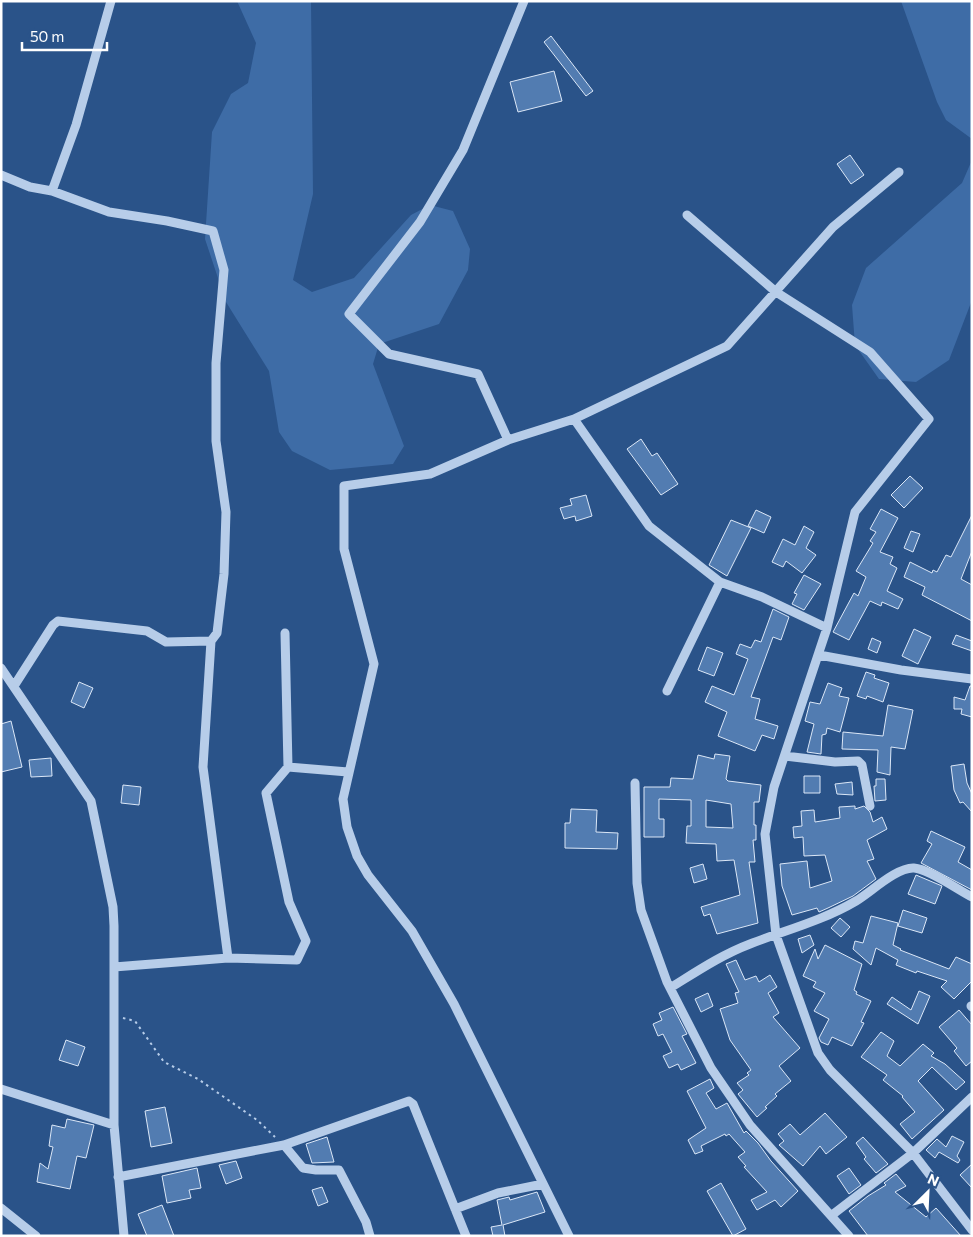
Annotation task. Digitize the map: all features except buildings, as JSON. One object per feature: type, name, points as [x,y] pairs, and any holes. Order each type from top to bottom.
[{"type":"street","points":[[52,191],[76,125],[111,1]]},
{"type":"street","points":[[508,440],[478,374],[389,354],[349,314],[420,222],[463,150],[524,1]]},
{"type":"street","points":[[569,1236],[454,1004],[412,931],[368,875],[357,856],[347,827],[343,800],[348,772],[361,728],[374,664],[344,549],[344,486],[430,474],[508,440],[574,419],[727,346],[834,226],[899,172]]},
{"type":"street","points":[[1,175],[30,187],[52,191],[109,212],[167,221],[213,231],[224,270],[216,363],[216,441],[226,512],[224,574],[217,633],[211,640],[202,767],[228,958]]},
{"type":"street","points":[[686,215],[776,292],[870,352],[929,419],[855,512],[827,628],[774,787],[765,834],[776,934],[818,1054],[830,1070],[913,1153],[972,1230]]},
{"type":"street","points":[[574,419],[649,526],[720,582],[762,597],[827,628]]},
{"type":"street","points":[[667,691],[720,582]]},
{"type":"street","points":[[14,686],[53,625],[58,621],[147,631],[166,642],[211,640]]},
{"type":"street","points":[[114,967],[228,958],[297,960],[306,941],[289,902],[266,793],[288,767],[285,633]]},
{"type":"street","points":[[819,655],[901,670],[972,679]]},
{"type":"street","points":[[1,669],[91,800],[112,907],[116,1017],[114,1125],[124,1236]]},
{"type":"street","points":[[785,756],[835,762],[858,761],[862,765],[870,806]]},
{"type":"street","points":[[288,767],[348,772]]},
{"type":"street","points":[[635,783],[637,882],[641,910],[670,988],[711,1068],[750,1125],[849,1236]]},
{"type":"street","points":[[670,988],[715,960],[776,934],[826,917],[857,901],[904,869],[916,868],[926,872],[972,898]]},
{"type":"street","points":[[1,1089],[114,1125]]},
{"type":"street","points":[[832,1215],[913,1153],[972,1097]]},
{"type":"street","points":[[118,1177],[284,1145],[409,1102],[413,1104],[466,1236]]},
{"type":"street","points":[[284,1145],[303,1168],[339,1170],[366,1222],[370,1236]]},
{"type":"street","points":[[455,1209],[498,1194],[543,1184]]},
{"type":"street","points":[[1,1208],[36,1236]]},
{"type":"path","points":[[116,1017],[130,1018],[135,1021],[164,1062],[198,1079],[257,1120],[284,1145]]},
{"type":"shaded area","points":[[237,1],[311,1],[313,194],[293,280],[312,292],[354,278],[411,215],[430,205],[453,211],[470,249],[468,270],[439,324],[379,344],[373,364],[404,446],[393,464],[330,470],[292,451],[279,432],[269,371],[226,302],[205,239],[212,132],[231,94],[248,83],[256,43]]},
{"type":"shaded area","points":[[901,1],[972,1],[972,139],[946,120],[937,102]]},
{"type":"shaded area","points":[[972,160],[972,300],[949,360],[916,382],[879,379],[855,345],[852,305],[866,268],[962,183]]}]
